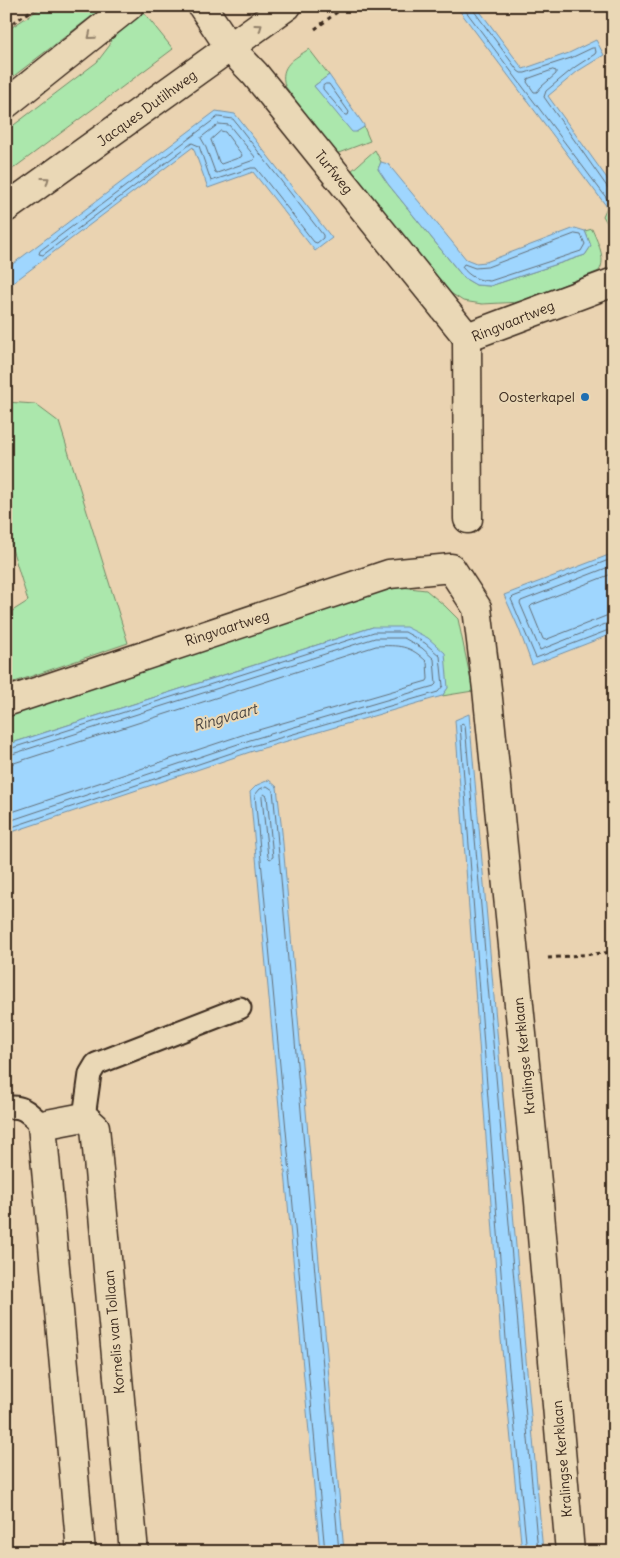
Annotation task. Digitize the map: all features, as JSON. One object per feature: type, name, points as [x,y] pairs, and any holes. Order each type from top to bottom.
[{"type":"street","points":[[6,104],[129,6]]},
{"type":"street","name":"Turfweg","points":[[202,6],[230,48],[255,74],[467,337]]},
{"type":"street","name":"Jacques Dutilhweg","points":[[6,208],[287,6]]},
{"type":"street","name":"Ringvaartweg","points":[[468,519],[467,337],[614,282]]},
{"type":"street","name":"Ringvaartweg","points":[[6,702],[389,574],[450,568]]},
{"type":"street","name":"Kralingse Kerklaan","points":[[450,568],[477,608],[488,689],[538,1193],[570,1552]]},
{"type":"street","points":[[81,1552],[42,1125],[84,1117]]},
{"type":"street","name":"Kornelis van Tollaan","points":[[84,1117],[95,1127],[134,1552]]},
{"type":"lane","points":[[84,1117],[90,1074],[96,1064],[240,1008]]},
{"type":"lane","points":[[6,1108],[15,1106],[25,1110],[42,1125]]},
{"type":"path","points":[[6,28],[38,6]]},
{"type":"path","points":[[515,960],[614,952]]},
{"type":"green space","points":[[44,6],[105,6],[6,82],[6,31]]},
{"type":"green space","points":[[140,8],[173,49],[6,174],[6,131],[97,62],[110,45],[112,34]]},
{"type":"green space","points":[[309,49],[329,75],[314,86],[356,132],[364,127],[370,141],[336,154],[285,86],[284,73],[289,63]]},
{"type":"green space","points":[[375,150],[381,162],[378,169],[388,184],[464,278],[476,285],[490,286],[585,255],[591,246],[585,231],[592,229],[602,256],[599,271],[521,302],[482,304],[463,301],[446,290],[350,172]]},
{"type":"green space","points":[[607,207],[614,225],[614,235],[603,216]]},
{"type":"green space","points":[[6,402],[35,404],[59,422],[128,643],[6,685],[6,615],[28,601],[6,529]]},
{"type":"green space","points":[[401,587],[426,590],[458,619],[473,691],[442,696],[448,687],[373,627],[6,745],[6,714],[350,598]]},
{"type":"water","points":[[456,6],[476,6],[523,69],[569,53],[596,40],[604,55],[578,71],[548,96],[614,188],[614,225],[607,207]]},
{"type":"water","points":[[329,75],[364,125],[364,127],[356,132],[352,132],[314,86]]},
{"type":"water","points":[[216,111],[235,114],[332,238],[315,251],[253,172],[208,188],[193,147],[6,288],[6,269]]},
{"type":"water","points":[[381,162],[388,164],[466,259],[476,263],[486,262],[575,228],[585,231],[591,246],[585,255],[490,286],[476,285],[464,278],[388,184],[378,169]]},
{"type":"water","points":[[614,553],[614,633],[532,665],[504,595]]},
{"type":"water","name":"Ringvaart","points":[[373,627],[406,627],[428,638],[445,653],[448,688],[442,696],[253,751],[6,834],[6,745]]},
{"type":"water","points":[[469,714],[543,1552],[522,1552],[501,1339],[455,720]]},
{"type":"water","points":[[269,780],[277,787],[282,832],[344,1552],[320,1552],[250,792],[257,785]]},
{"type":"place","name":"Oosterkapel","points":[[585,397]]}]
